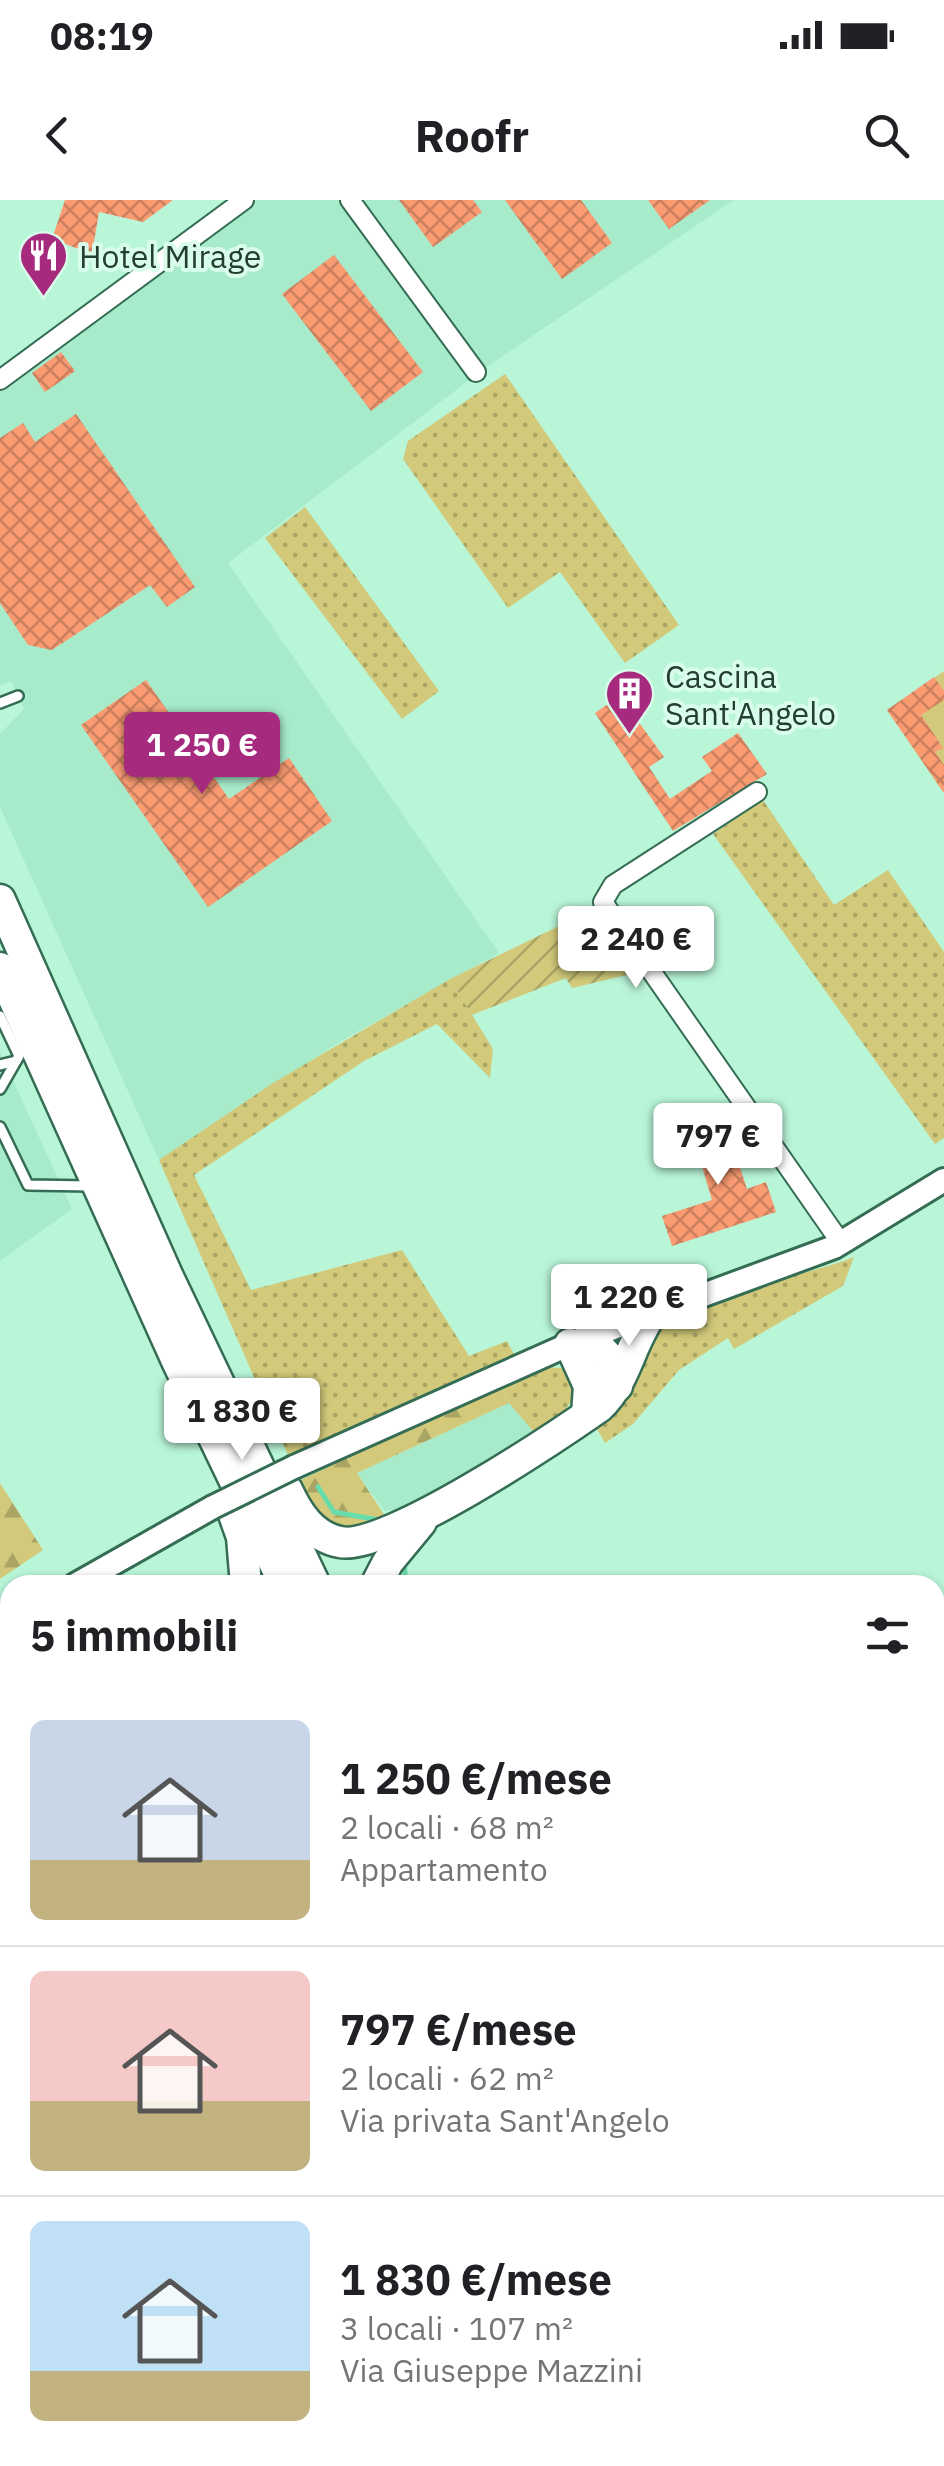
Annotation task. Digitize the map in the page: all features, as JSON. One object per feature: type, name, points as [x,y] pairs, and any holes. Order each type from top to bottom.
[{"type":"highway","points":[[0,900],[234,1417],[310,1575]]},
{"type":"highway","points":[[0,968],[178,1363],[280,1575]]},
{"type":"highway","points":[[234,1417],[252,1422],[296,1508],[330,1539],[366,1541],[434,1509],[586,1415],[617,1386],[636,1336],[652,1314]]},
{"type":"highway","points":[[580,1340],[610,1358],[617,1386]]},
{"type":"highway","points":[[580,1340],[589,1386],[586,1415]]},
{"type":"highway","points":[[178,1363],[202,1442],[236,1517],[245,1575]]},
{"type":"highway","points":[[382,1575],[404,1540],[434,1509]]},
{"type":"street","points":[[0,380],[244,200]]},
{"type":"street","points":[[350,200],[476,372]]},
{"type":"street","points":[[756,792],[613,885],[603,902],[841,1243]]},
{"type":"street","points":[[93,1575],[213,1507],[294,1467],[580,1340],[841,1243],[944,1180]]},
{"type":"lane","points":[[0,703],[18,696]]},
{"type":"lane","points":[[0,1016],[19,1056],[0,1089]]},
{"type":"lane","points":[[0,1065],[16,1061]]},
{"type":"lane","points":[[0,1127],[28,1185],[98,1186]]},
{"type":"shaded area","points":[[249,200],[734,200],[485,368],[228,563],[499,953],[341,1041],[159,1160],[0,807],[0,734],[24,709],[11,681],[0,686],[0,384]]},
{"type":"shaded area","points":[[0,1052],[72,1209],[0,1261]]},
{"type":"shaded area","points":[[509,1403],[533,1431],[405,1509],[385,1511],[357,1473]]},
{"type":"green space","points":[[505,374],[679,625],[625,663],[560,572],[508,608],[403,459],[408,441]]},
{"type":"green space","points":[[305,507],[439,691],[402,719],[265,538]]},
{"type":"green space","points":[[944,671],[944,793],[887,710]]},
{"type":"green space","points":[[763,800],[834,905],[888,870],[944,952],[944,1138],[935,1144],[713,834]]},
{"type":"green space","points":[[594,909],[639,972],[572,988],[566,978],[472,1015],[450,979]]},
{"type":"green space","points":[[450,979],[493,1049],[490,1078],[437,1024],[364,1061],[194,1175],[251,1290],[402,1250],[469,1356],[507,1341],[514,1354],[288,1455],[159,1160],[273,1083]]},
{"type":"green space","points":[[854,1257],[843,1286],[734,1349],[728,1338],[679,1370],[633,1424],[605,1443],[593,1422],[631,1359],[658,1326],[696,1305]]},
{"type":"green space","points":[[549,1367],[561,1368],[576,1381],[572,1400],[563,1412],[533,1431],[509,1403],[501,1386]]},
{"type":"green space","points":[[501,1386],[509,1403],[357,1473],[389,1522],[331,1531],[290,1485]]},
{"type":"green space","points":[[0,1483],[43,1550],[0,1575]]},
{"type":"building","points":[[65,200],[173,200],[143,222],[99,212],[92,254],[52,239]]},
{"type":"building","points":[[399,200],[473,200],[482,212],[433,247]]},
{"type":"building","points":[[505,200],[581,200],[612,243],[562,279]]},
{"type":"building","points":[[648,200],[710,200],[669,229]]},
{"type":"building","points":[[334,255],[423,372],[371,411],[282,294]]},
{"type":"building","points":[[61,352],[75,371],[45,392],[32,373]]},
{"type":"building","points":[[76,414],[195,587],[167,607],[150,585],[52,650],[28,645],[0,603],[0,438],[23,423],[35,442]]},
{"type":"building","points":[[934,677],[944,691],[944,700],[921,715],[943,748],[935,752],[944,765],[944,793],[887,710]]},
{"type":"building","points":[[146,680],[229,799],[289,758],[332,821],[208,907],[81,725]]},
{"type":"building","points":[[627,691],[641,713],[635,717],[664,757],[649,767],[670,799],[712,771],[702,757],[738,733],[767,774],[673,831],[595,713]]},
{"type":"building","points":[[722,1112],[747,1189],[766,1182],[776,1212],[672,1246],[662,1216],[712,1200],[689,1122]]},
{"type":"waterway","points":[[318,1487],[334,1512],[379,1520]]},
{"type":"waterway","points":[[404,1561],[405,1575]]},
{"type":"place","name":"Hotel Mirage","points":[[44,298]]},
{"type":"place","name":"Cascina Sant'Angelo","points":[[630,736]]}]
